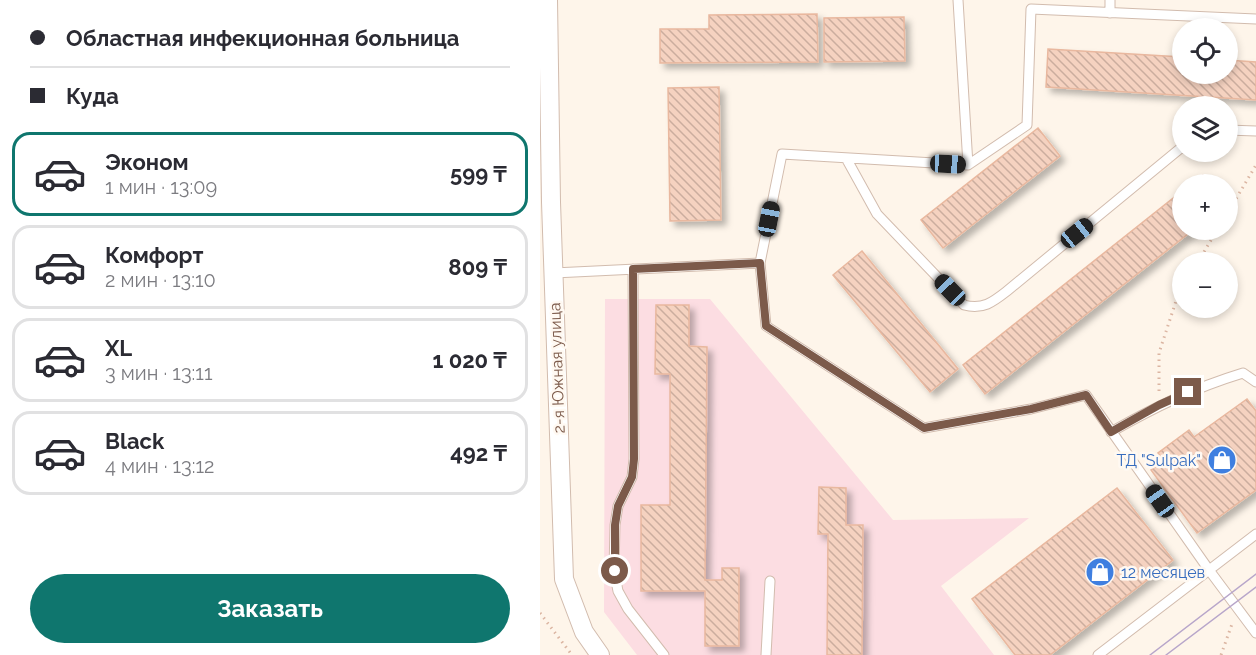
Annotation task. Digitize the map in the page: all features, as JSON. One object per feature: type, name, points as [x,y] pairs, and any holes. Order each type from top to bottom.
[{"type":"street","name":"2-я Южная улица","points":[[548,0],[546,202],[554,273],[564,579],[584,632],[600,655]]},
{"type":"lane","points":[[958,0],[968,165]]},
{"type":"lane","points":[[1110,0],[1110,13]]},
{"type":"lane","points":[[1256,19],[1032,9],[1028,125],[968,165],[782,154],[760,263],[766,326],[924,428],[1031,409],[1086,395],[1256,633]]},
{"type":"lane","points":[[1238,130],[1256,130]]},
{"type":"lane","points":[[846,158],[877,214],[964,305],[980,307],[987,305],[1007,291],[1172,155]]},
{"type":"lane","points":[[554,273],[760,263]]},
{"type":"lane","points":[[633,269],[634,459],[632,477],[618,506],[615,571],[618,591],[628,609],[664,655]]},
{"type":"lane","points":[[1111,432],[1159,405],[1203,385],[1243,373],[1256,382]]},
{"type":"lane","points":[[1098,655],[1256,534]]},
{"type":"lane","points":[[766,655],[770,581]]},
{"type":"path","points":[[1238,195],[1256,165]]},
{"type":"path","points":[[1159,405],[1159,353],[1172,313]]},
{"type":"path","points":[[1221,655],[1238,608]]},
{"type":"path","points":[[540,613],[572,655]]},
{"type":"shaded area","points":[[605,299],[710,299],[893,520],[1029,518],[941,586],[994,655],[637,655],[604,612]]},
{"type":"building","points":[[817,14],[818,62],[660,63],[660,29],[709,29],[709,15]]},
{"type":"building","points":[[904,17],[905,61],[824,62],[824,18]]},
{"type":"building","points":[[1048,49],[1172,56],[1172,84],[1238,84],[1238,61],[1256,62],[1256,100],[1238,99],[1238,96],[1191,96],[1046,87]]},
{"type":"building","points":[[719,87],[721,220],[670,221],[668,88]]},
{"type":"building","points":[[1038,128],[1060,156],[943,248],[921,220]]},
{"type":"building","points":[[1172,199],[1172,240],[1180,240],[985,394],[963,365]]},
{"type":"building","points":[[862,251],[958,369],[930,392],[833,275]]},
{"type":"building","points":[[656,305],[689,305],[689,346],[707,347],[705,580],[722,580],[722,568],[739,568],[739,646],[705,646],[705,591],[641,591],[641,505],[670,505],[670,374],[655,374]]},
{"type":"building","points":[[1247,399],[1256,411],[1256,490],[1197,533],[1151,470],[1164,461],[1158,453],[1189,430],[1194,437]]},
{"type":"building","points":[[819,487],[846,488],[846,525],[863,525],[862,655],[827,655],[828,534],[818,534]]},
{"type":"building","points":[[1117,488],[1173,560],[1050,655],[1015,655],[972,599]]},
{"type":"tram line","points":[[1150,655],[1256,574]]},
{"type":"tram line","points":[[1166,655],[1256,587]]},
{"type":"place","name":"ТД \"Sulpak\"","points":[[1222,460]]},
{"type":"place","name":"12 месяцев","points":[[1100,572]]},
{"type":"route","points":[[615,571],[615,525],[618,506],[632,477],[634,459],[633,269],[760,263],[766,326],[924,428],[1031,409],[1086,395],[1111,432],[1159,405],[1188,392]]}]
